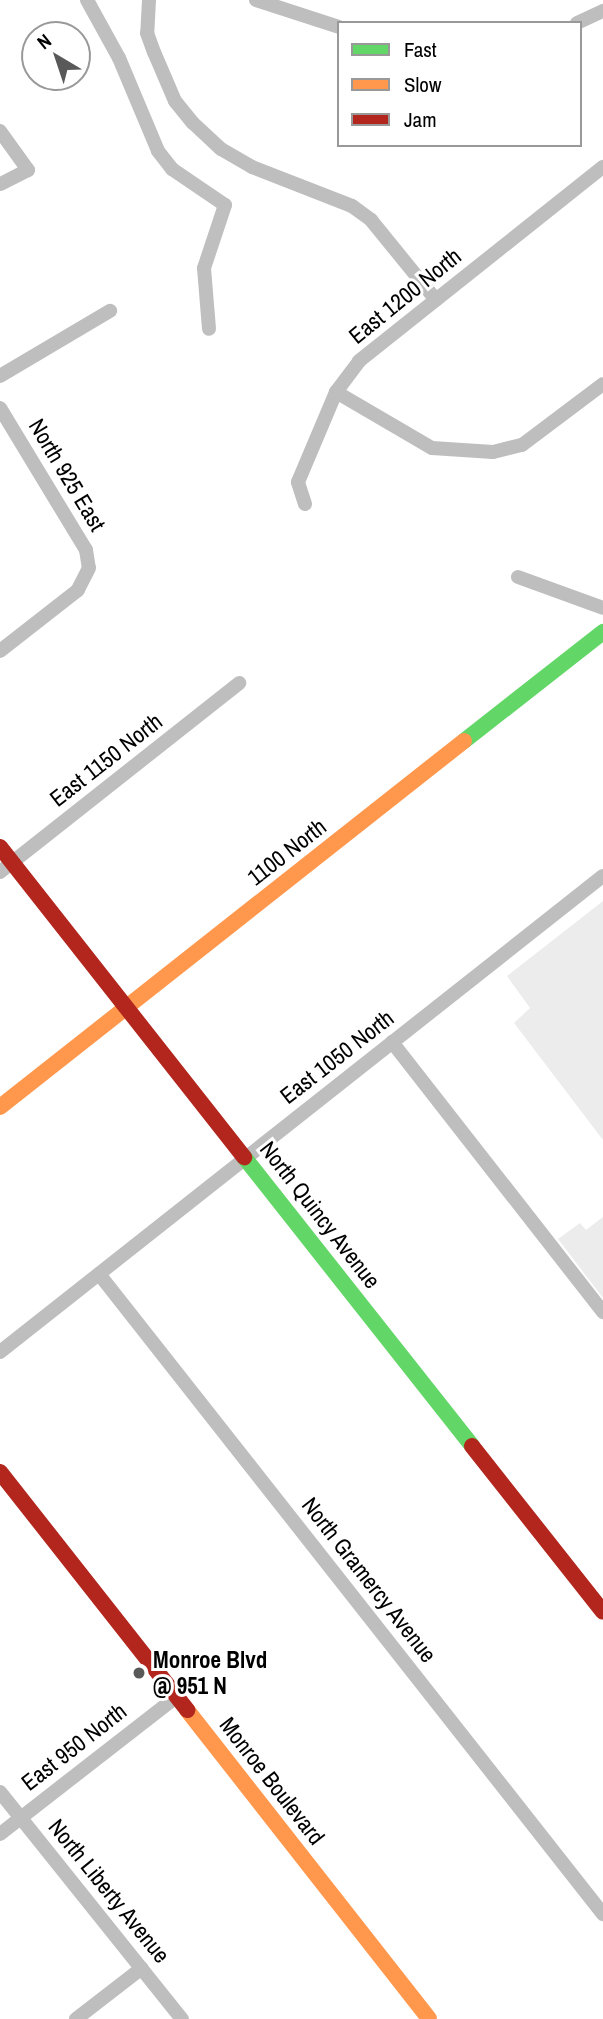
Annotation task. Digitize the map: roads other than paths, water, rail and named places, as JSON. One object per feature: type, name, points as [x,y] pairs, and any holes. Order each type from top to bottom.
[{"type":"street","points":[[149,0],[147,33],[175,101],[193,123],[221,149],[252,167],[352,206],[371,220],[436,300]]},
{"type":"street","points":[[256,0],[337,26]]},
{"type":"street","points":[[581,21],[603,11]]},
{"type":"street","points":[[0,131],[28,170],[0,184]]},
{"type":"street","name":"East 1200 North","points":[[305,504],[298,482],[336,392],[359,361],[603,167]]},
{"type":"street","points":[[0,376],[110,312]]},
{"type":"street","points":[[336,392],[432,448],[493,452],[522,444],[603,384]]},
{"type":"street","name":"North 925 East","points":[[0,408],[86,550],[89,568],[78,590],[0,651]]},
{"type":"street","points":[[518,577],[603,608]]},
{"type":"street","name":"1100 North","points":[[0,1107],[603,632]]},
{"type":"street","name":"East 1150 North","points":[[6,867],[239,683]]},
{"type":"street","name":"North Quincy Avenue","points":[[0,848],[6,867],[127,1006],[603,1612]]},
{"type":"street","name":"East 1050 North","points":[[0,1352],[603,876]]},
{"type":"street","points":[[392,1042],[603,1312]]},
{"type":"street","name":"North Gramercy Avenue","points":[[99,1274],[603,1914]]},
{"type":"street","name":"Monroe Boulevard","points":[[0,1472],[429,2019]]},
{"type":"street","name":"East 950 North","points":[[0,1834],[177,1696]]},
{"type":"street","name":"North Liberty Avenue","points":[[0,1792],[182,2019]]},
{"type":"street","points":[[76,2019],[142,1968]]},
{"type":"waterway","points":[[87,0],[119,58],[158,151],[172,169],[225,205],[204,268],[209,329]]},
{"type":"place","name":"Monroe Blvd @ 951 N","points":[[139,1673]]}]
